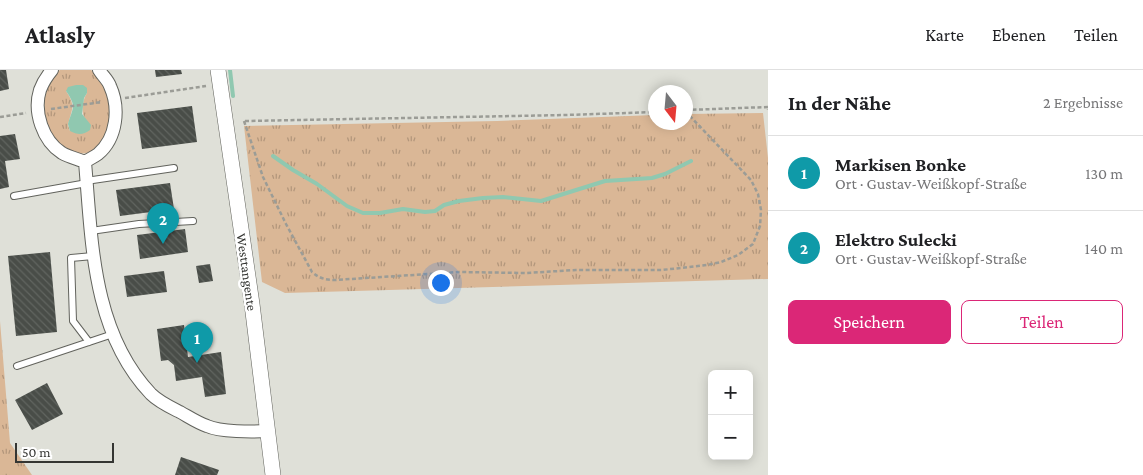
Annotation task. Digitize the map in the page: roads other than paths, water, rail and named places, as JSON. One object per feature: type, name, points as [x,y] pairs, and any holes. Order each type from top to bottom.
[{"type":"street","points":[[52,70],[40,91],[38,105],[44,130],[50,142],[63,154],[85,162]]},
{"type":"street","points":[[85,162],[98,154],[108,141],[115,124],[114,100],[110,85],[99,70]]},
{"type":"street","name":"Westtangente","points":[[220,77],[252,304],[273,475]]},
{"type":"street","points":[[85,162],[94,266],[107,318],[124,360],[152,394],[163,403],[208,427],[253,432],[267,430]]},
{"type":"lane","points":[[14,196],[174,168]]},
{"type":"lane","points":[[91,231],[139,224],[193,221]]},
{"type":"lane","points":[[89,342],[73,321],[71,258],[93,256]]},
{"type":"lane","points":[[17,366],[113,334]]},
{"type":"waterway","points":[[230,70],[233,96]]},
{"type":"waterway","points":[[273,156],[347,206],[363,213],[380,213],[403,209],[425,212],[435,211],[444,205],[483,198],[503,197],[541,201],[605,181],[652,178],[665,174],[691,161]]},
{"type":"place","name":"Elektro Sulecki","points":[[163,244]]},
{"type":"place","name":"Markisen Bonke","points":[[197,363]]}]
